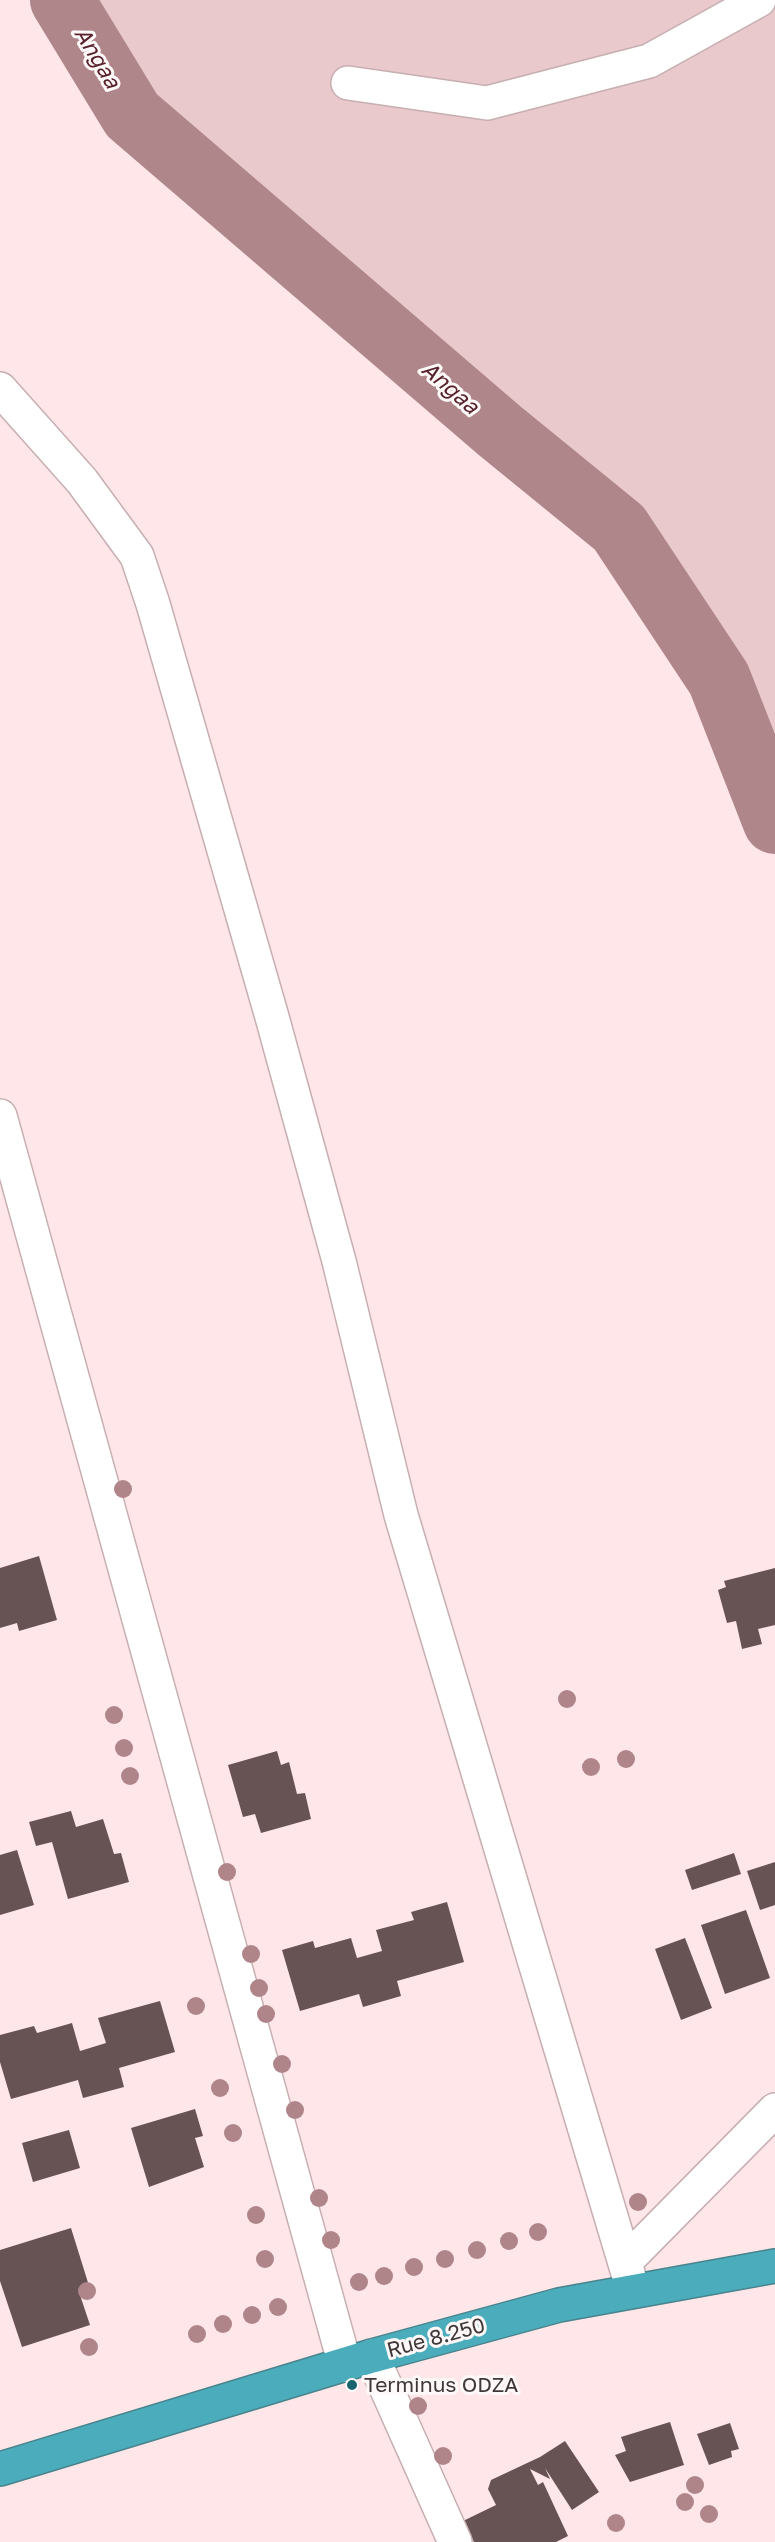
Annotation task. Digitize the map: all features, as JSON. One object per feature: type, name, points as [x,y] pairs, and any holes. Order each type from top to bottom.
[{"type":"highway","name":"Rue 8.250","points":[[0,2469],[358,2360],[559,2305],[629,2276],[775,2266]]},
{"type":"street","points":[[348,83],[487,103],[649,61],[759,0]]},
{"type":"street","points":[[0,389],[82,482],[137,556],[272,1017],[333,1239],[401,1515],[629,2276]]},
{"type":"street","points":[[0,1116],[358,2360],[455,2542]]},
{"type":"street","points":[[629,2276],[775,2110]]},
{"type":"shaded area","points":[[62,0],[775,0],[775,822],[719,679],[619,528],[500,431],[132,115]]},
{"type":"building","points":[[39,1556],[57,1620],[19,1631],[17,1623],[0,1628],[0,1568]]},
{"type":"building","points":[[775,1568],[775,1625],[758,1629],[762,1644],[742,1649],[736,1621],[727,1623],[718,1590],[726,1587],[724,1581]]},
{"type":"building","points":[[277,1751],[281,1765],[289,1762],[297,1794],[305,1793],[311,1819],[261,1833],[255,1814],[243,1817],[228,1765]]},
{"type":"building","points":[[71,1811],[76,1827],[103,1819],[114,1854],[121,1853],[129,1882],[68,1899],[52,1842],[36,1846],[29,1822]]},
{"type":"building","points":[[17,1850],[34,1905],[0,1915],[0,1855]]},
{"type":"building","points":[[734,1853],[741,1874],[692,1890],[685,1870]]},
{"type":"building","points":[[775,1862],[775,1905],[760,1910],[747,1871]]},
{"type":"building","points":[[447,1902],[464,1962],[397,1981],[401,1996],[363,2007],[359,1994],[300,2011],[282,1950],[313,1941],[315,1948],[351,1938],[357,1958],[382,1951],[376,1930],[414,1920],[411,1912]]},
{"type":"building","points":[[746,1910],[770,1978],[725,1994],[701,1925]]},
{"type":"building","points":[[685,1938],[712,2008],[681,2020],[655,1949]]},
{"type":"building","points":[[160,2001],[175,2052],[119,2068],[124,2087],[83,2098],[78,2080],[11,2099],[0,2062],[0,2035],[34,2026],[37,2033],[72,2023],[80,2051],[106,2043],[98,2018]]},
{"type":"building","points":[[195,2109],[203,2136],[195,2138],[204,2167],[149,2187],[131,2128]]},
{"type":"building","points":[[69,2130],[80,2168],[33,2182],[22,2143]]},
{"type":"building","points":[[71,2228],[90,2289],[79,2292],[90,2325],[22,2347],[0,2281],[0,2250]]},
{"type":"building","points":[[670,2422],[684,2465],[630,2482],[615,2455],[626,2451],[621,2437]]},
{"type":"building","points":[[730,2423],[739,2449],[731,2451],[732,2457],[709,2465],[697,2434]]},
{"type":"building","points":[[565,2441],[599,2492],[572,2510],[545,2468],[550,2479],[530,2469],[538,2485],[543,2482],[568,2536],[556,2542],[474,2542],[463,2521],[496,2505],[488,2489],[491,2480],[540,2457]]},
{"type":"waterway","name":"Angaa","points":[[62,0],[132,115],[500,431],[619,528],[719,679],[775,822]]},
{"type":"place","name":"Terminus ODZA","points":[[352,2385]]}]
